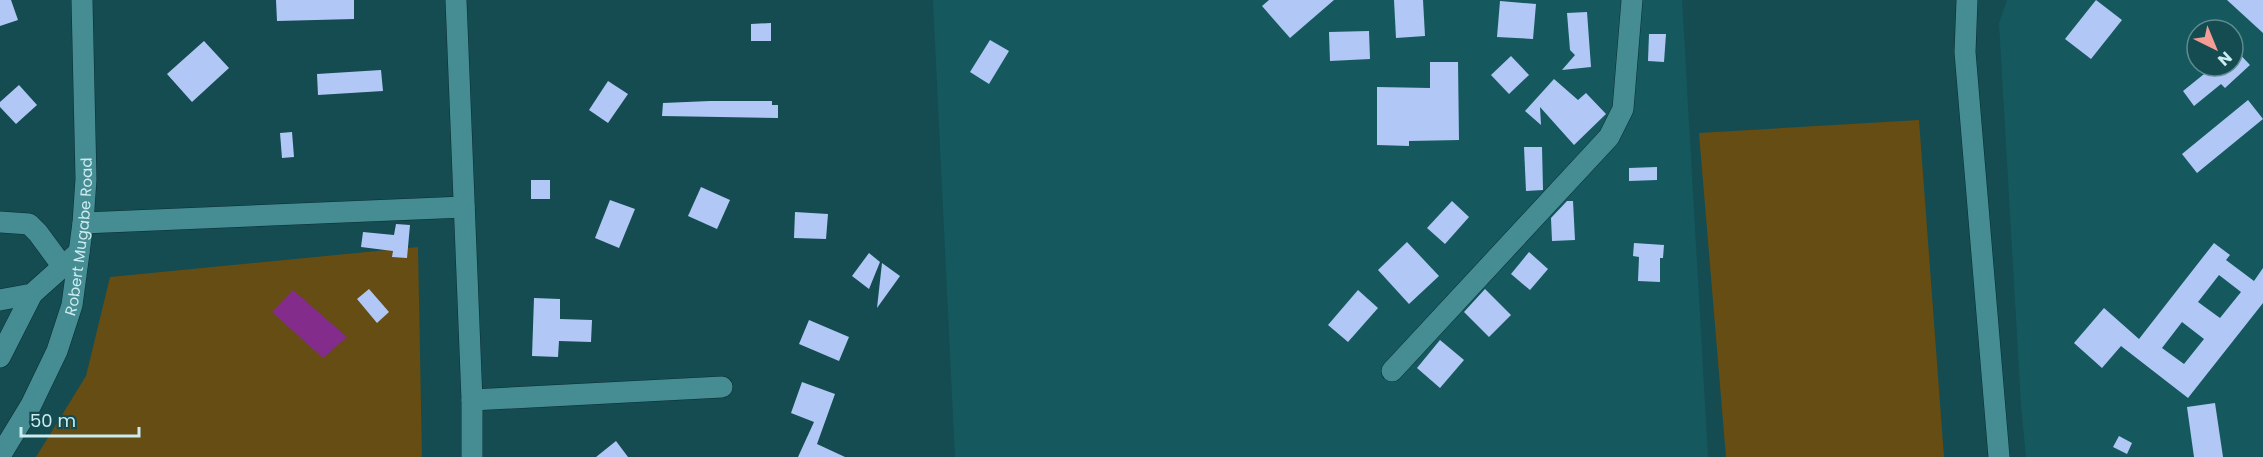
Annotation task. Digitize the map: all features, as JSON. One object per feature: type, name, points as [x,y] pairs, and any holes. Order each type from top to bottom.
[{"type":"street","name":"Robert Mugabe Road","points":[[0,456],[31,405],[57,351],[72,305],[83,223],[86,179],[82,0]]},
{"type":"street","points":[[456,0],[472,400],[472,457]]},
{"type":"street","points":[[1392,371],[1609,137],[1623,109],[1632,0]]},
{"type":"street","points":[[1967,0],[1965,52],[1999,457]]},
{"type":"street","points":[[83,223],[464,207]]},
{"type":"street","points":[[0,222],[12,221],[29,224],[63,267]]},
{"type":"street","points":[[0,357],[32,294],[79,252]]},
{"type":"street","points":[[0,300],[32,294]]},
{"type":"street","points":[[472,400],[722,387]]},
{"type":"shaded area","points":[[933,0],[1682,0],[1708,457],[955,457]]},
{"type":"shaded area","points":[[2007,0],[2263,0],[2263,457],[2026,457],[1999,23]]},
{"type":"shaded area","points":[[1919,120],[1944,457],[1726,457],[1699,133]]},
{"type":"shaded area","points":[[418,247],[422,457],[36,457],[86,376],[110,277]]},
{"type":"shaded area","points":[[293,290],[347,337],[323,358],[272,312]]},
{"type":"building","points":[[0,0],[11,0],[18,20],[0,26]]},
{"type":"building","points":[[276,0],[354,0],[354,19],[277,21]]},
{"type":"building","points":[[1269,0],[1334,0],[1290,38],[1262,6]]},
{"type":"building","points":[[1394,0],[1423,0],[1425,36],[1396,38]]},
{"type":"building","points":[[2096,0],[2122,20],[2091,59],[2065,39]]},
{"type":"building","points":[[2227,0],[2263,0],[2263,33]]},
{"type":"building","points":[[1500,1],[1536,4],[1533,39],[1497,37]]},
{"type":"building","points":[[1587,12],[1591,67],[1562,70],[1575,55],[1570,50],[1567,13]]},
{"type":"building","points":[[771,23],[771,41],[751,41],[751,24]]},
{"type":"building","points":[[1369,31],[1370,59],[1330,61],[1329,32]]},
{"type":"building","points":[[1649,34],[1666,34],[1664,62],[1648,61]]},
{"type":"building","points":[[990,40],[1009,51],[989,84],[970,72]]},
{"type":"building","points":[[204,41],[229,68],[192,102],[167,74]]},
{"type":"building","points":[[1511,56],[1529,75],[1509,94],[1491,75]]},
{"type":"building","points":[[2245,60],[2250,65],[2245,70]]},
{"type":"building","points":[[1430,62],[1458,62],[1459,140],[1409,141],[1409,146],[1377,145],[1377,87],[1430,88]]},
{"type":"building","points":[[381,70],[383,91],[318,95],[317,74]]},
{"type":"building","points":[[2199,78],[2236,78],[2225,88],[2221,84],[2194,106],[2183,91]]},
{"type":"building","points":[[1554,79],[1578,100],[1586,93],[1606,114],[1574,145],[1540,107],[1541,125],[1525,111]]},
{"type":"building","points":[[608,81],[628,94],[608,123],[589,110]]},
{"type":"building","points":[[19,85],[37,105],[16,124],[0,107],[0,102]]},
{"type":"building","points":[[2248,100],[2263,119],[2197,173],[2182,154]]},
{"type":"building","points":[[772,101],[772,105],[778,105],[778,118],[662,116],[663,103]]},
{"type":"building","points":[[292,132],[294,157],[282,158],[280,133]]},
{"type":"building","points":[[1524,147],[1542,147],[1543,190],[1526,191]]},
{"type":"building","points":[[1657,167],[1657,180],[1629,181],[1629,168]]},
{"type":"building","points":[[531,180],[550,180],[550,199],[531,199]]},
{"type":"building","points":[[701,187],[730,200],[717,229],[688,216]]},
{"type":"building","points":[[610,200],[635,209],[619,248],[595,238]]},
{"type":"building","points":[[1452,201],[1469,217],[1445,244],[1427,228]]},
{"type":"building","points":[[1567,201],[1573,201],[1575,240],[1552,241],[1551,218]]},
{"type":"building","points":[[795,212],[828,214],[826,239],[794,238]]},
{"type":"building","points":[[396,224],[410,225],[407,258],[392,257],[393,251],[361,247],[363,232],[394,235]]},
{"type":"building","points":[[1407,242],[1439,276],[1409,304],[1378,270]]},
{"type":"building","points":[[1634,243],[1664,245],[1663,258],[1660,258],[1660,282],[1638,281],[1639,257],[1633,256]]},
{"type":"building","points":[[2214,243],[2230,255],[2226,260],[2254,281],[2263,268],[2263,303],[2188,398],[2121,346],[2102,368],[2074,343],[2104,308],[2139,339]],"holes":[[[2219,275],[2241,292],[2220,318],[2198,302]],[[2182,322],[2204,339],[2184,364],[2162,348]]]},
{"type":"building","points":[[1529,252],[1548,269],[1530,290],[1511,274]]},
{"type":"building","points":[[869,253],[880,262],[869,289],[852,276]]},
{"type":"building","points":[[882,263],[900,276],[877,308]]},
{"type":"building","points":[[369,289],[389,312],[377,323],[357,299]]},
{"type":"building","points":[[1485,289],[1511,315],[1489,337],[1464,312]]},
{"type":"building","points":[[1358,290],[1378,308],[1348,342],[1328,325]]},
{"type":"building","points":[[534,298],[560,299],[560,319],[592,320],[591,342],[559,341],[558,357],[532,356]]},
{"type":"building","points":[[809,320],[849,337],[839,361],[799,344]]},
{"type":"building","points":[[1440,340],[1464,360],[1440,388],[1417,368]]},
{"type":"building","points":[[802,382],[835,394],[817,444],[845,457],[798,457],[814,422],[791,413]]},
{"type":"building","points":[[2215,403],[2223,457],[2194,457],[2187,407]]},
{"type":"building","points":[[2119,436],[2132,443],[2127,454],[2113,447]]},
{"type":"building","points":[[616,441],[628,457],[596,457]]}]
